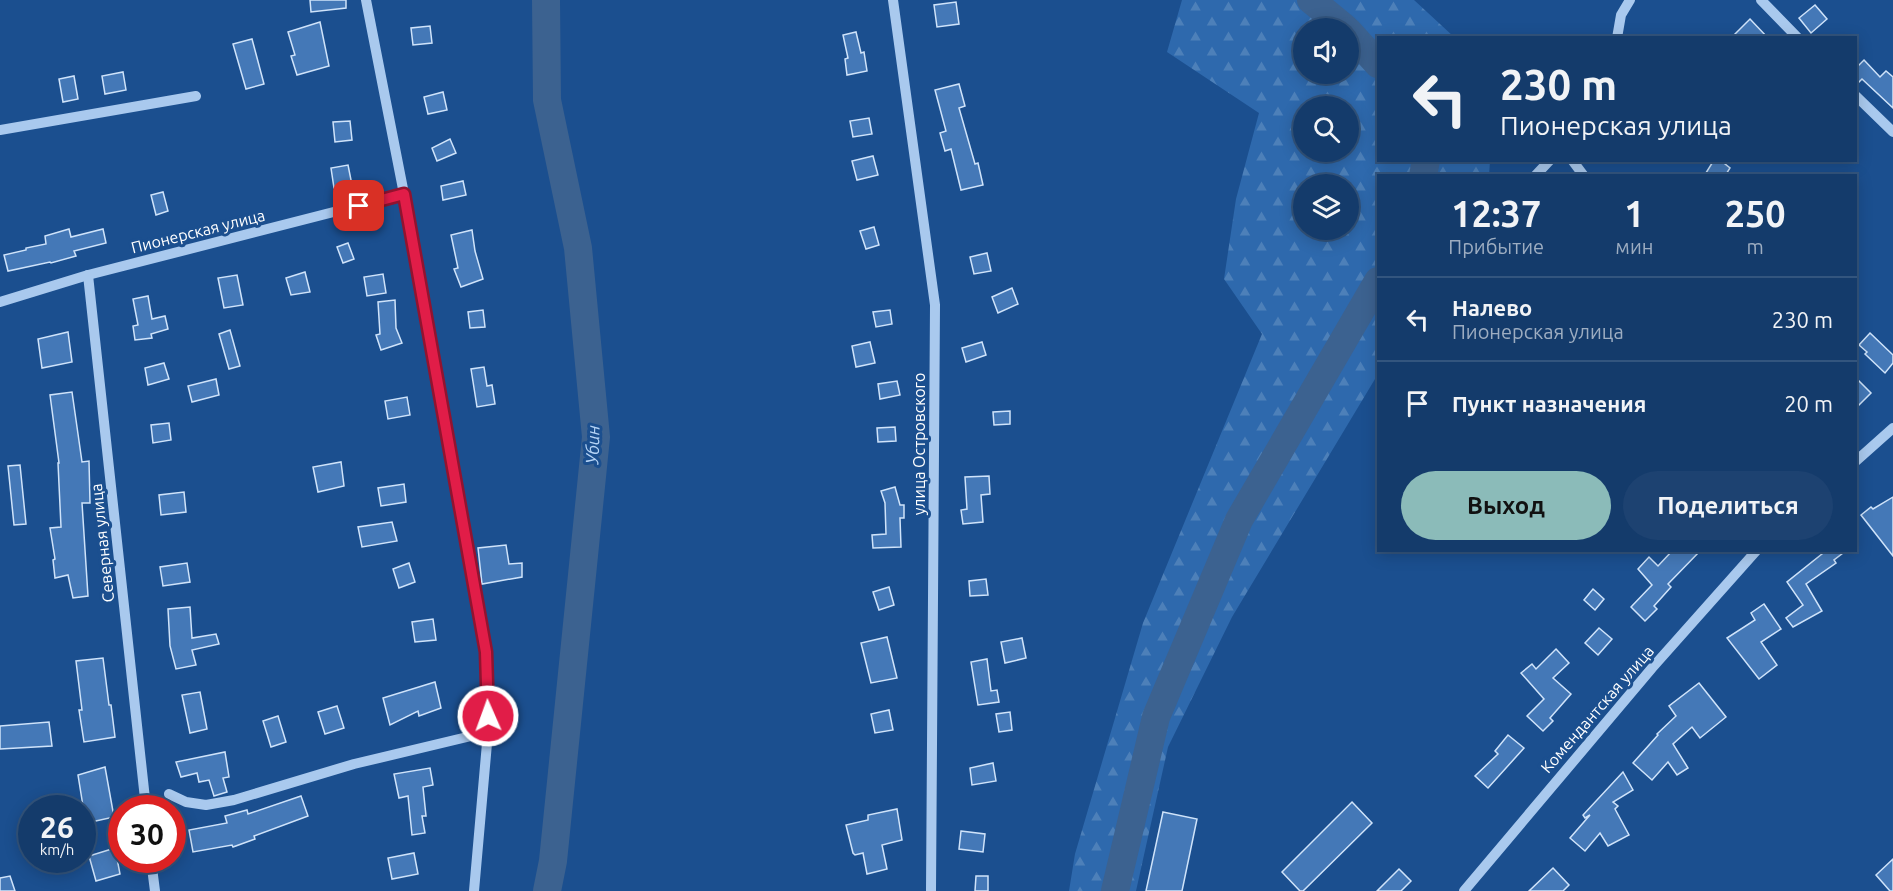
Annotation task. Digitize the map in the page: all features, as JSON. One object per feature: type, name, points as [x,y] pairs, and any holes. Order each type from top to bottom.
[{"type":"street","points":[[366,0],[404,194],[486,652],[488,732],[474,891]]},
{"type":"street","name":"улица Островского","points":[[893,0],[935,305],[930,891]]},
{"type":"street","points":[[1617,36],[1621,15],[1630,0]]},
{"type":"street","points":[[1761,0],[1796,36]]},
{"type":"street","points":[[0,130],[196,96]]},
{"type":"street","points":[[1857,97],[1893,132]]},
{"type":"street","points":[[1537,174],[1548,162]]},
{"type":"street","name":"Пионерская улица","points":[[0,302],[88,275],[404,194]]},
{"type":"street","name":"Северная улица","points":[[88,275],[145,795]]},
{"type":"street","points":[[1857,461],[1893,428]]},
{"type":"street","name":"Комендантская улица","points":[[1464,891],[1652,668],[1755,552]]},
{"type":"street","points":[[170,794],[186,801],[206,805],[234,800],[354,764],[488,732]]},
{"type":"street","points":[[153,873],[155,891]]},
{"type":"green space","points":[[1182,0],[1414,0],[1453,36],[1377,36],[1377,162],[1490,162],[1489,174],[1377,174],[1377,376],[1232,617],[1168,747],[1136,891],[1069,891],[1075,854],[1143,623],[1262,334],[1224,279],[1236,199],[1259,113],[1167,52]]},
{"type":"building","points":[[310,0],[346,0],[346,8],[311,12]]},
{"type":"building","points":[[956,2],[959,24],[937,27],[934,5]]},
{"type":"building","points":[[1815,5],[1827,19],[1811,33],[1799,18]]},
{"type":"building","points":[[1750,19],[1766,36],[1733,36]]},
{"type":"building","points":[[320,22],[329,66],[297,75],[291,56],[295,55],[288,32]]},
{"type":"building","points":[[430,26],[432,43],[413,45],[411,28]]},
{"type":"building","points":[[856,32],[861,53],[864,52],[867,71],[847,75],[845,59],[848,58],[843,35]]},
{"type":"building","points":[[252,39],[264,84],[246,89],[233,44]]},
{"type":"building","points":[[1864,60],[1880,77],[1886,71],[1893,77],[1893,108],[1862,79],[1857,84],[1857,67]]},
{"type":"building","points":[[123,72],[126,90],[105,94],[102,76]]},
{"type":"building","points":[[74,76],[78,99],[63,102],[59,79]]},
{"type":"building","points":[[959,84],[965,106],[959,108],[983,185],[961,190],[951,149],[945,151],[940,133],[946,131],[935,90]]},
{"type":"building","points":[[443,92],[447,110],[428,114],[424,97]]},
{"type":"building","points":[[869,118],[872,134],[853,137],[850,121]]},
{"type":"building","points":[[350,121],[352,140],[335,142],[333,122]]},
{"type":"building","points":[[450,139],[456,153],[437,161],[432,148]]},
{"type":"building","points":[[873,156],[878,175],[857,180],[852,161]]},
{"type":"building","points":[[1713,162],[1722,162],[1730,168],[1726,174],[1705,174]]},
{"type":"building","points":[[348,165],[352,185],[334,188],[331,168]]},
{"type":"building","points":[[463,181],[466,195],[443,200],[441,186]]},
{"type":"building","points":[[163,192],[168,211],[156,215],[151,195]]},
{"type":"building","points":[[874,227],[879,245],[866,249],[860,231]]},
{"type":"building","points":[[69,229],[71,237],[103,229],[106,243],[74,251],[76,256],[8,271],[4,255],[46,244],[45,236]]},
{"type":"building","points":[[472,230],[483,279],[461,287],[454,269],[458,268],[451,235]]},
{"type":"building","points":[[348,243],[354,259],[343,263],[337,247]]},
{"type":"building","points":[[987,253],[991,271],[974,274],[970,257]]},
{"type":"building","points":[[305,272],[310,292],[291,295],[286,278]]},
{"type":"building","points":[[383,274],[386,293],[367,296],[364,277]]},
{"type":"building","points":[[237,275],[243,305],[224,308],[218,278]]},
{"type":"building","points":[[1012,288],[1018,304],[998,313],[992,297]]},
{"type":"building","points":[[148,296],[152,319],[165,316],[168,329],[151,334],[152,338],[135,340],[133,326],[138,325],[133,299]]},
{"type":"building","points":[[395,300],[396,328],[402,343],[381,350],[376,335],[380,334],[378,302]]},
{"type":"building","points":[[483,310],[485,327],[470,328],[468,312]]},
{"type":"building","points":[[890,310],[892,324],[876,327],[873,312]]},
{"type":"building","points":[[230,330],[240,366],[229,369],[219,334]]},
{"type":"building","points":[[68,332],[72,362],[42,368],[38,339]]},
{"type":"building","points":[[1870,333],[1893,355],[1893,363],[1885,373],[1859,345]]},
{"type":"building","points":[[870,342],[875,363],[856,367],[852,346]]},
{"type":"building","points":[[982,342],[986,355],[966,362],[962,348]]},
{"type":"building","points":[[164,363],[169,379],[148,385],[145,368]]},
{"type":"building","points":[[484,367],[487,386],[492,385],[495,404],[477,407],[471,369]]},
{"type":"building","points":[[216,379],[219,395],[192,402],[188,386]]},
{"type":"building","points":[[1857,379],[1871,393],[1857,407]]},
{"type":"building","points":[[897,381],[900,395],[880,399],[878,384]]},
{"type":"building","points":[[72,392],[82,462],[89,461],[90,503],[82,503],[88,596],[73,598],[68,575],[55,578],[53,560],[55,559],[50,528],[61,527],[59,463],[50,395]]},
{"type":"building","points":[[407,397],[410,415],[388,419],[385,401]]},
{"type":"building","points":[[1010,411],[1010,424],[994,425],[993,412]]},
{"type":"building","points":[[169,423],[171,440],[153,443],[151,425]]},
{"type":"building","points":[[895,427],[896,441],[878,442],[877,428]]},
{"type":"building","points":[[341,462],[344,486],[318,492],[313,467]]},
{"type":"building","points":[[20,465],[26,524],[14,525],[8,466]]},
{"type":"building","points":[[989,476],[990,494],[981,495],[983,522],[963,524],[961,510],[967,509],[965,477]]},
{"type":"building","points":[[404,484],[406,502],[381,506],[378,488]]},
{"type":"building","points":[[895,487],[900,505],[904,505],[904,518],[900,518],[901,547],[873,548],[872,535],[886,534],[885,503],[881,491]]},
{"type":"building","points":[[184,492],[186,512],[161,515],[159,495]]},
{"type":"building","points":[[1893,497],[1893,556],[1861,515],[1871,507],[1873,509]]},
{"type":"building","points":[[392,522],[397,541],[362,547],[358,527]]},
{"type":"building","points":[[506,545],[509,564],[522,563],[522,577],[482,584],[478,548]]},
{"type":"building","points":[[1671,552],[1699,552],[1668,584],[1671,587],[1654,606],[1657,609],[1645,621],[1631,607],[1652,585],[1638,569],[1649,557],[1658,566]]},
{"type":"building","points":[[1824,552],[1844,552],[1834,560],[1836,563],[1806,584],[1822,611],[1793,627],[1786,618],[1803,605],[1787,582]]},
{"type":"building","points":[[187,563],[190,582],[163,586],[160,567]]},
{"type":"building","points":[[409,563],[415,582],[399,588],[393,569]]},
{"type":"building","points":[[986,579],[988,595],[970,596],[969,581]]},
{"type":"building","points":[[889,587],[894,605],[879,610],[873,592]]},
{"type":"building","points":[[1593,589],[1604,599],[1595,610],[1584,600]]},
{"type":"building","points":[[1764,604],[1781,629],[1761,642],[1777,665],[1759,679],[1727,638],[1755,620],[1751,613]]},
{"type":"building","points":[[190,607],[192,638],[216,634],[219,644],[192,650],[196,665],[176,669],[170,646],[168,609]]},
{"type":"building","points":[[433,619],[436,640],[415,642],[412,622]]},
{"type":"building","points":[[1599,628],[1612,639],[1598,655],[1585,643]]},
{"type":"building","points":[[887,637],[897,678],[871,683],[861,643]]},
{"type":"building","points":[[1022,638],[1026,658],[1005,663],[1001,642]]},
{"type":"building","points":[[1556,649],[1569,663],[1553,678],[1571,694],[1550,718],[1553,721],[1543,731],[1527,716],[1544,699],[1521,673],[1532,664],[1536,669]]},
{"type":"building","points":[[103,658],[115,737],[84,742],[79,710],[82,710],[76,661]]},
{"type":"building","points":[[987,659],[991,691],[997,690],[999,702],[978,705],[971,662]]},
{"type":"building","points":[[435,682],[441,708],[419,716],[418,711],[390,725],[383,698]]},
{"type":"building","points":[[1699,683],[1726,717],[1700,738],[1692,727],[1673,744],[1688,768],[1677,775],[1668,762],[1652,780],[1633,763],[1657,734],[1676,716],[1669,706]]},
{"type":"building","points":[[200,692],[207,729],[190,733],[182,695]]},
{"type":"building","points":[[337,706],[344,728],[325,734],[318,712]]},
{"type":"building","points":[[889,710],[893,730],[875,733],[871,714]]},
{"type":"building","points":[[1010,712],[1012,730],[999,732],[996,714]]},
{"type":"building","points":[[278,716],[286,742],[271,747],[263,721]]},
{"type":"building","points":[[49,722],[52,746],[0,749],[0,726]]},
{"type":"building","points":[[1508,735],[1524,748],[1488,788],[1475,776],[1498,754],[1495,751]]},
{"type":"building","points":[[225,752],[229,777],[223,778],[227,792],[214,796],[209,780],[199,782],[197,773],[181,777],[176,762]]},
{"type":"building","points":[[993,763],[996,781],[972,785],[970,768]]},
{"type":"building","points":[[105,767],[110,795],[108,795],[108,818],[96,821],[96,795],[81,795],[78,775]]},
{"type":"building","points":[[430,768],[433,785],[423,787],[426,816],[422,816],[425,833],[412,835],[408,796],[399,798],[394,774]]},
{"type":"building","points":[[1623,772],[1633,790],[1613,802],[1618,806],[1615,809],[1629,835],[1608,846],[1600,833],[1585,851],[1570,838],[1590,815],[1585,818],[1583,815]]},
{"type":"building","points":[[301,796],[308,816],[254,836],[255,839],[233,847],[232,845],[193,852],[189,830],[227,823],[225,816],[247,810],[248,814]]},
{"type":"building","points":[[1352,802],[1372,823],[1303,891],[1300,891],[1282,872]]},
{"type":"building","points":[[897,809],[902,840],[882,845],[887,869],[867,874],[863,853],[855,855],[853,853],[846,825],[868,820],[868,815]]},
{"type":"building","points":[[1163,812],[1197,819],[1182,891],[1146,891]]},
{"type":"building","points":[[961,831],[985,834],[983,852],[959,849]]},
{"type":"building","points":[[108,850],[108,873],[120,874],[96,881],[94,873],[96,873],[96,854]]},
{"type":"building","points":[[414,853],[418,874],[392,879],[388,858]]},
{"type":"building","points":[[1893,859],[1893,891],[1890,891],[1876,875]]},
{"type":"building","points":[[1553,868],[1569,885],[1563,891],[1529,891]]},
{"type":"building","points":[[1399,869],[1411,881],[1401,891],[1377,891]]},
{"type":"building","points":[[10,876],[15,891],[0,891],[0,878]]},
{"type":"building","points":[[976,876],[988,876],[988,891],[975,891]]},
{"type":"waterway","name":"Убин","points":[[546,0],[547,100],[578,248],[596,437],[553,861],[547,891]]},
{"type":"waterway","points":[[1311,0],[1333,18]]},
{"type":"waterway","points":[[1359,43],[1377,63]]},
{"type":"waterway","points":[[1423,174],[1426,162]]},
{"type":"waterway","points":[[1115,891],[1156,717],[1239,520],[1377,283]]},
{"type":"route","points":[[359,206],[404,194],[486,652],[488,716]]}]
